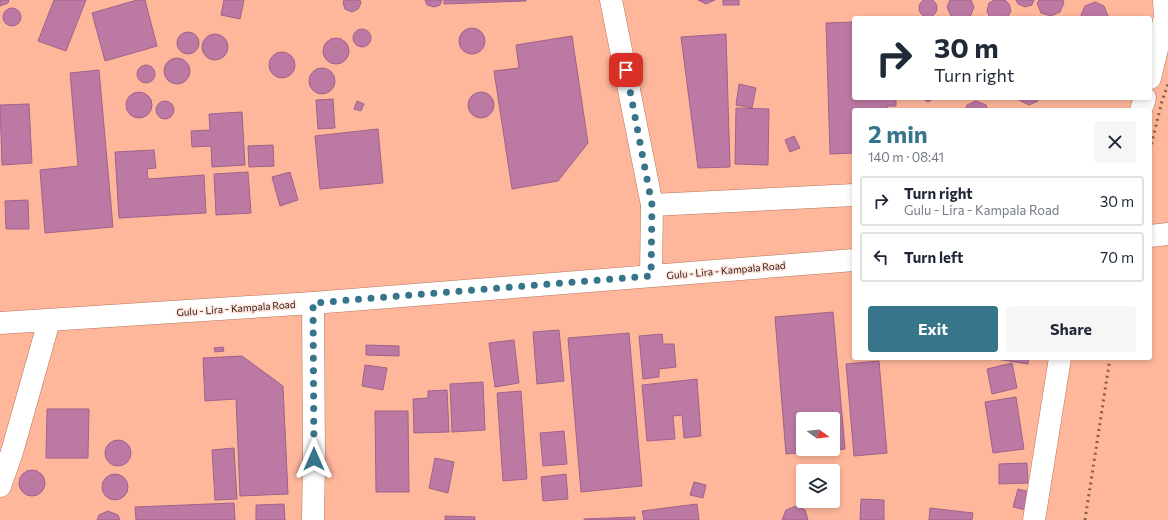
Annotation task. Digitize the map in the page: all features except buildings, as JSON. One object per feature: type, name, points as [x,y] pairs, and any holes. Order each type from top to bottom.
[{"type":"street","points":[[611,0],[652,205],[651,276]]},
{"type":"street","points":[[1152,70],[1165,16],[1164,0]]},
{"type":"street","points":[[652,205],[852,195]]},
{"type":"street","points":[[1152,236],[1168,234]]},
{"type":"street","name":"Gulu - Lira - Kampala Road","points":[[0,323],[313,303],[852,260]]},
{"type":"street","points":[[312,520],[314,459],[313,303]]},
{"type":"street","points":[[0,486],[12,452],[49,321]]},
{"type":"street","points":[[1034,520],[1060,360]]},
{"type":"railway","points":[[1152,142],[1162,101],[1168,84]]},
{"type":"railway","points":[[1085,520],[1110,360]]},
{"type":"route","points":[[314,459],[313,303],[651,276],[652,205],[626,70]]}]
